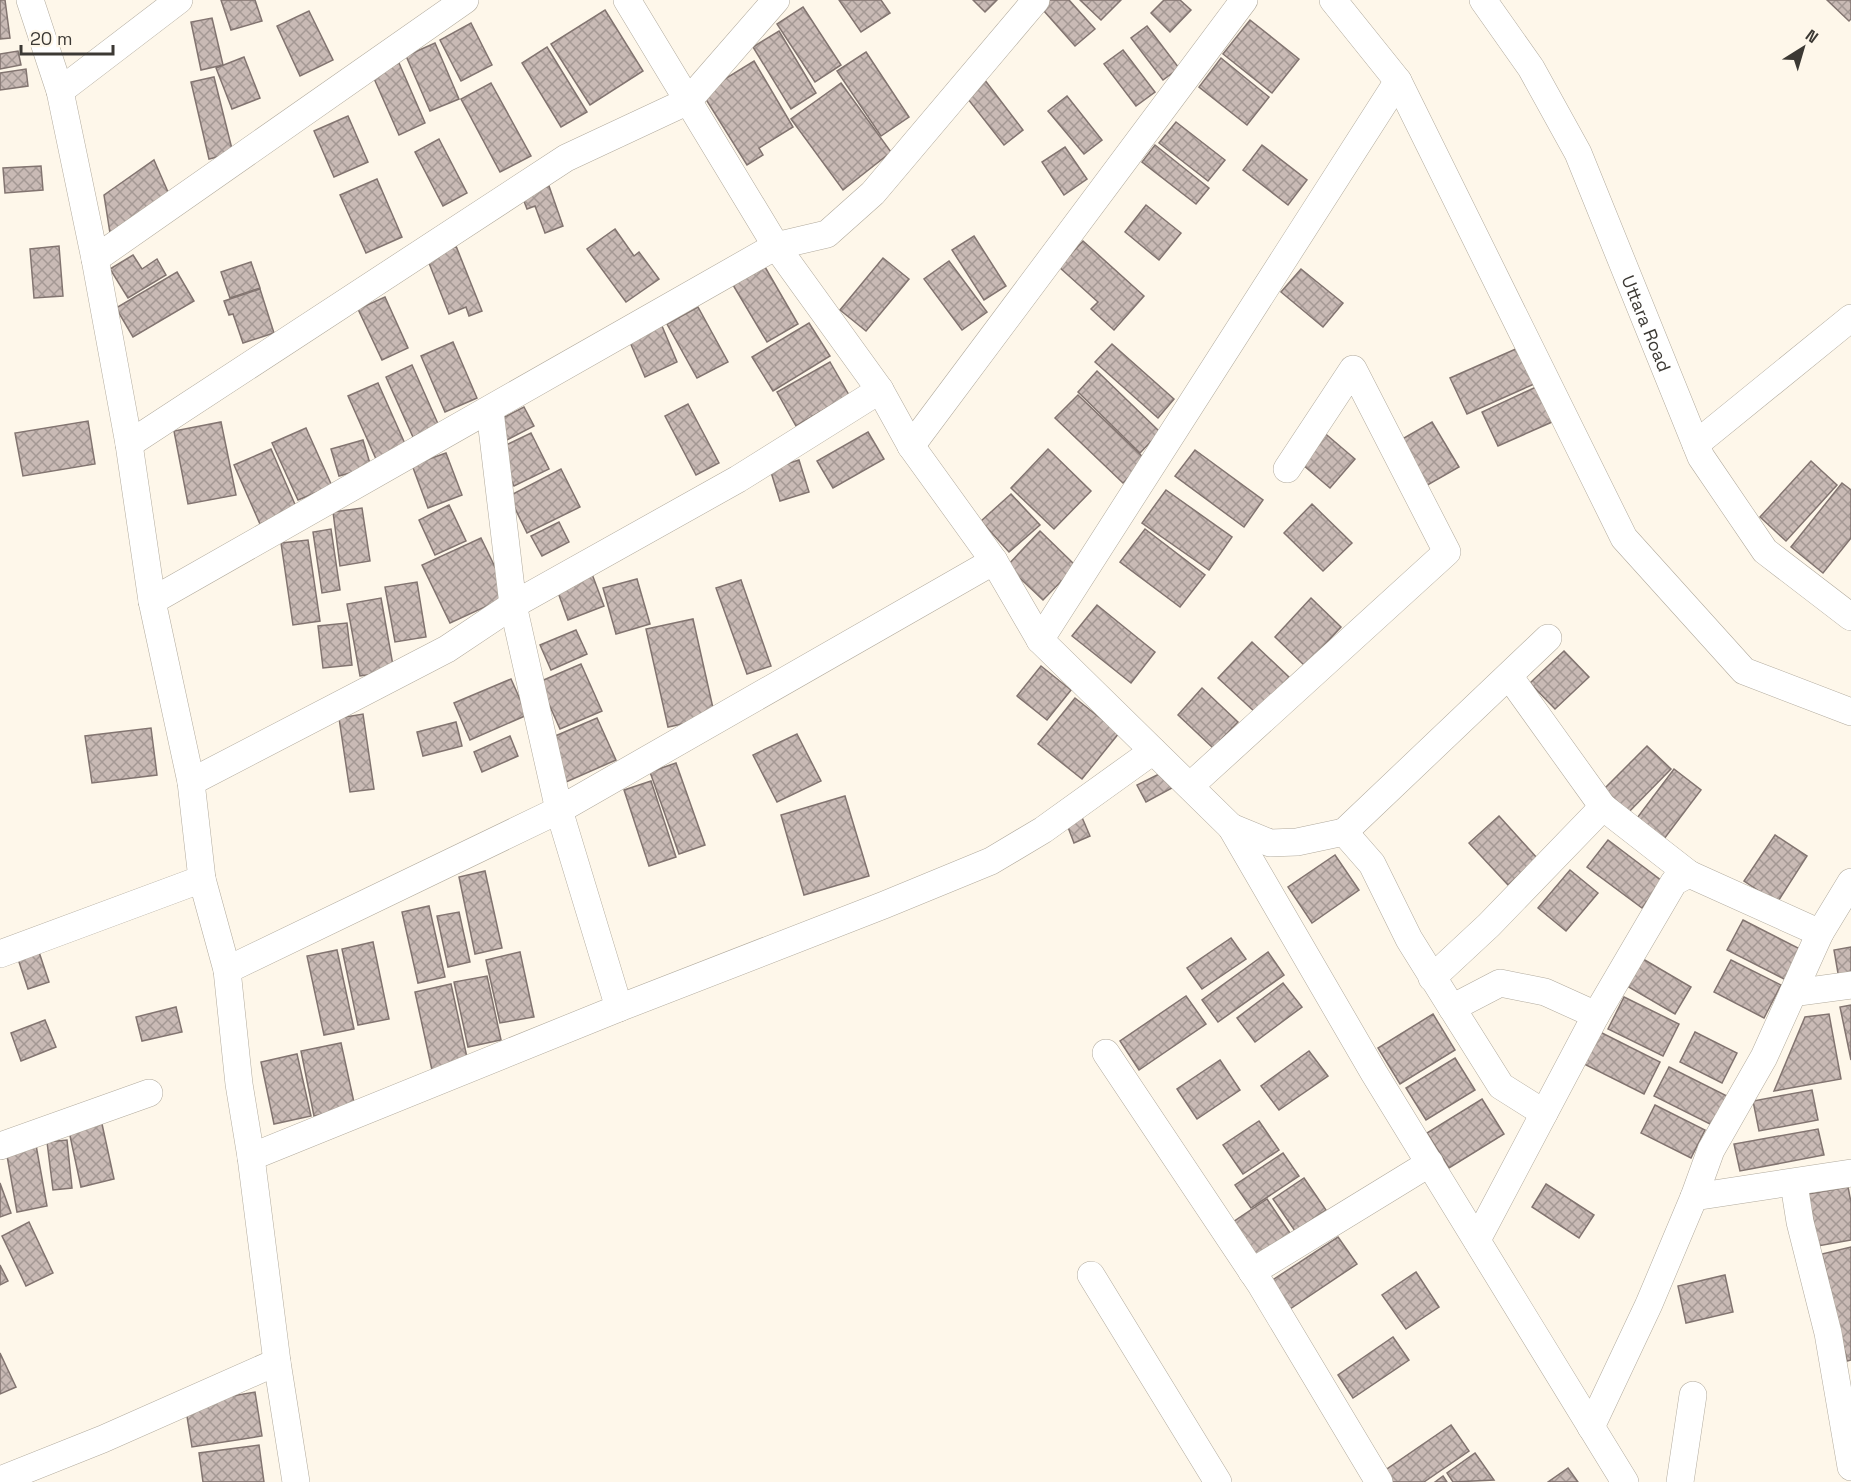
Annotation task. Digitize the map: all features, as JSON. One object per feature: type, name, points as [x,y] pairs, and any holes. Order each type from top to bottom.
[{"type":"street","points":[[30,0],[60,91],[95,259],[129,444],[152,601],[191,782],[202,879],[226,970],[239,1084],[251,1156],[277,1362],[296,1482]]},
{"type":"street","points":[[60,91],[179,0]]},
{"type":"street","points":[[95,259],[465,0]]},
{"type":"street","points":[[627,0],[776,246],[880,390],[911,446],[994,561],[1040,640],[1231,826],[1430,1163],[1625,1482]]},
{"type":"street","points":[[129,444],[566,158],[688,101],[776,0]]},
{"type":"street","points":[[152,601],[490,411],[776,246],[827,234],[873,194],[1036,0]]},
{"type":"street","points":[[911,446],[1244,0]]},
{"type":"street","points":[[1333,0],[1398,81],[1624,538],[1744,670],[1851,712]]},
{"type":"street","name":"Uttara Road","points":[[1484,0],[1532,68],[1578,153],[1701,457],[1765,550],[1851,617]]},
{"type":"street","points":[[1040,640],[1398,81]]},
{"type":"street","points":[[1696,444],[1846,331]]},
{"type":"street","points":[[1190,786],[1447,552],[1353,369],[1287,469]]},
{"type":"street","points":[[191,782],[447,649],[513,605],[738,479],[880,390]]},
{"type":"street","points":[[490,411],[513,605],[559,810],[619,1008]]},
{"type":"street","points":[[226,970],[559,810],[994,561]]},
{"type":"street","points":[[1231,826],[1270,843],[1297,842],[1344,832],[1548,638]]},
{"type":"street","points":[[1509,676],[1603,807],[1689,874],[1820,933]]},
{"type":"street","points":[[251,1156],[991,861],[1052,824],[1153,751]]},
{"type":"street","points":[[1432,978],[1489,925],[1603,807]]},
{"type":"street","points":[[1344,832],[1372,864],[1409,939],[1479,1055],[1501,1086],[1544,1113]]},
{"type":"street","points":[[1477,1240],[1596,1015],[1674,882],[1689,874]]},
{"type":"street","points":[[0,954],[202,879]]},
{"type":"street","points":[[1591,1427],[1649,1304],[1695,1197],[1711,1150],[1764,1057],[1820,933],[1851,882]]},
{"type":"street","points":[[1452,1008],[1500,983],[1545,992],[1596,1015]]},
{"type":"street","points":[[1793,993],[1851,985]]},
{"type":"street","points":[[1106,1053],[1252,1272],[1379,1482]]},
{"type":"street","points":[[0,1146],[149,1093]]},
{"type":"street","points":[[1252,1272],[1430,1163]]},
{"type":"street","points":[[1695,1197],[1794,1184],[1851,1173]]},
{"type":"street","points":[[1794,1184],[1800,1222],[1828,1333],[1851,1467]]},
{"type":"street","points":[[1091,1275],[1218,1482]]},
{"type":"street","points":[[0,1480],[104,1439],[277,1362]]},
{"type":"street","points":[[1680,1482],[1693,1395]]},
{"type":"building","points":[[0,0],[5,0],[10,38],[0,39]]},
{"type":"building","points":[[221,0],[255,0],[262,21],[231,30]]},
{"type":"building","points":[[839,0],[881,0],[890,13],[861,32]]},
{"type":"building","points":[[973,0],[997,0],[985,12]]},
{"type":"building","points":[[1038,0],[1069,0],[1095,29],[1075,46],[1036,2]]},
{"type":"building","points":[[1080,0],[1121,0],[1101,20]]},
{"type":"building","points":[[1164,0],[1180,0],[1191,10],[1170,32],[1151,13]]},
{"type":"building","points":[[1827,0],[1851,0],[1851,19],[1849,21]]},
{"type":"building","points":[[803,7],[841,65],[815,82],[777,24]]},
{"type":"building","points":[[605,10],[643,71],[590,105],[551,44]]},
{"type":"building","points":[[309,11],[333,60],[300,76],[277,26]]},
{"type":"building","points":[[212,18],[223,65],[201,70],[191,22]]},
{"type":"building","points":[[1250,20],[1299,59],[1272,93],[1223,54]]},
{"type":"building","points":[[471,23],[492,65],[461,81],[440,40]]},
{"type":"building","points":[[1147,26],[1179,68],[1163,80],[1131,38]]},
{"type":"building","points":[[779,31],[816,93],[791,109],[753,47]]},
{"type":"building","points":[[435,43],[459,99],[430,111],[406,56]]},
{"type":"building","points":[[547,47],[587,112],[561,127],[522,63]]},
{"type":"building","points":[[1123,50],[1155,92],[1136,106],[1104,64]]},
{"type":"building","points":[[18,51],[21,65],[0,69],[0,54]]},
{"type":"building","points":[[866,52],[909,117],[881,136],[837,71]]},
{"type":"building","points":[[244,57],[260,98],[232,109],[216,68]]},
{"type":"building","points":[[1221,58],[1269,97],[1247,125],[1199,87]]},
{"type":"building","points":[[754,61],[793,127],[759,148],[763,155],[747,165],[702,93]]},
{"type":"building","points":[[399,63],[425,123],[399,135],[372,74]]},
{"type":"building","points":[[26,69],[28,86],[0,90],[0,73]]},
{"type":"building","points":[[214,77],[233,153],[209,159],[191,82]]},
{"type":"building","points":[[984,79],[1023,130],[1004,145],[964,94]]},
{"type":"building","points":[[491,83],[531,156],[500,172],[461,99]]},
{"type":"building","points":[[841,83],[891,152],[843,190],[791,119]]},
{"type":"building","points":[[1067,96],[1102,140],[1084,154],[1048,111]]},
{"type":"building","points":[[348,116],[368,162],[334,177],[314,131]]},
{"type":"building","points":[[1176,122],[1225,160],[1208,181],[1159,143]]},
{"type":"building","points":[[439,139],[467,193],[443,206],[415,152]]},
{"type":"building","points":[[1155,145],[1209,188],[1196,204],[1142,162]]},
{"type":"building","points":[[1262,145],[1307,180],[1288,205],[1243,170]]},
{"type":"building","points":[[1065,147],[1087,179],[1064,195],[1042,162]]},
{"type":"building","points":[[154,160],[171,199],[110,233],[104,195]]},
{"type":"building","points":[[41,166],[43,190],[5,193],[3,168]]},
{"type":"building","points":[[377,179],[402,237],[366,253],[340,195]]},
{"type":"building","points":[[549,186],[563,226],[545,233],[535,206],[527,209],[522,196]]},
{"type":"building","points":[[1146,205],[1181,233],[1159,260],[1125,232]]},
{"type":"building","points":[[615,229],[634,256],[639,252],[659,279],[626,302],[587,249]]},
{"type":"building","points":[[974,236],[1006,286],[984,300],[952,250]]},
{"type":"building","points":[[1083,241],[1144,296],[1114,330],[1091,309],[1098,302],[1059,267]]},
{"type":"building","points":[[59,246],[63,296],[34,298],[30,249]]},
{"type":"building","points":[[456,246],[482,311],[469,316],[466,307],[449,314],[427,258]]},
{"type":"building","points":[[133,255],[142,269],[157,259],[166,275],[128,298],[110,269]]},
{"type":"building","points":[[883,258],[909,279],[866,331],[840,310]]},
{"type":"building","points":[[949,261],[987,312],[962,330],[924,279]]},
{"type":"building","points":[[251,262],[260,288],[230,298],[221,272]]},
{"type":"building","points":[[765,267],[798,324],[767,342],[733,285]]},
{"type":"building","points":[[1301,269],[1343,303],[1323,327],[1281,292]]},
{"type":"building","points":[[177,272],[194,301],[133,337],[116,308]]},
{"type":"building","points":[[260,289],[274,333],[243,343],[233,314],[229,315],[224,301]]},
{"type":"building","points":[[385,297],[408,348],[382,360],[358,309]]},
{"type":"building","points":[[698,307],[728,362],[697,378],[667,324]]},
{"type":"building","points":[[809,323],[830,356],[773,391],[752,357]]},
{"type":"building","points":[[662,326],[677,362],[645,377],[629,340]]},
{"type":"building","points":[[453,342],[477,398],[445,412],[421,356]]},
{"type":"building","points":[[1112,344],[1174,399],[1158,418],[1095,362]]},
{"type":"building","points":[[1518,348],[1534,384],[1467,414],[1450,378]]},
{"type":"building","points":[[830,362],[849,395],[796,426],[777,392]]},
{"type":"building","points":[[412,365],[439,426],[413,437],[386,377]]},
{"type":"building","points":[[1097,371],[1160,432],[1140,453],[1078,392]]},
{"type":"building","points":[[378,383],[406,446],[376,459],[348,396]]},
{"type":"building","points":[[1536,387],[1552,422],[1498,446],[1482,412]]},
{"type":"building","points":[[1078,395],[1146,460],[1123,483],[1055,418]]},
{"type":"building","points":[[688,404],[719,463],[696,475],[665,416]]},
{"type":"building","points":[[524,407],[534,426],[505,441],[495,422]]},
{"type":"building","points":[[88,421],[95,464],[23,476],[15,433]]},
{"type":"building","points":[[221,422],[236,495],[188,504],[174,431]]},
{"type":"building","points":[[1432,422],[1459,467],[1424,487],[1397,442]]},
{"type":"building","points":[[306,428],[332,486],[298,500],[272,443]]},
{"type":"building","points":[[1321,430],[1355,459],[1330,488],[1296,459]]},
{"type":"building","points":[[868,432],[884,459],[833,488],[817,461]]},
{"type":"building","points":[[531,433],[549,469],[514,486],[496,450]]},
{"type":"building","points":[[363,440],[371,467],[339,476],[331,449]]},
{"type":"building","points":[[271,449],[297,509],[260,524],[234,465]]},
{"type":"building","points":[[1048,449],[1091,491],[1054,529],[1011,488]]},
{"type":"building","points":[[1195,450],[1263,500],[1244,527],[1175,476]]},
{"type":"building","points":[[446,453],[462,495],[428,508],[412,465]]},
{"type":"building","points":[[799,460],[809,492],[780,501],[770,469]]},
{"type":"building","points":[[1811,461],[1837,485],[1786,541],[1760,517]]},
{"type":"building","points":[[561,469],[580,507],[527,533],[509,496]]},
{"type":"building","points":[[1842,483],[1851,490],[1851,538],[1823,573],[1791,547]]},
{"type":"building","points":[[1166,490],[1232,537],[1209,570],[1142,523]]},
{"type":"building","points":[[1011,494],[1040,525],[1009,552],[981,521]]},
{"type":"building","points":[[1312,504],[1352,543],[1323,571],[1284,533]]},
{"type":"building","points":[[449,505],[466,541],[435,555],[419,520]]},
{"type":"building","points":[[362,508],[370,561],[340,566],[333,512]]},
{"type":"building","points":[[559,522],[569,542],[542,556],[531,536]]},
{"type":"building","points":[[331,529],[340,590],[322,593],[313,532]]},
{"type":"building","points":[[1145,529],[1205,575],[1180,607],[1120,562]]},
{"type":"building","points":[[1040,531],[1076,566],[1043,600],[1007,566]]},
{"type":"building","points":[[481,538],[509,596],[450,623],[422,565]]},
{"type":"building","points":[[308,540],[320,621],[293,625],[281,543]]},
{"type":"building","points":[[592,574],[604,606],[568,620],[556,587]]},
{"type":"building","points":[[637,579],[650,624],[616,634],[603,588]]},
{"type":"building","points":[[741,580],[771,666],[747,674],[716,588]]},
{"type":"building","points":[[417,582],[426,637],[395,642],[385,587]]},
{"type":"building","points":[[381,598],[394,671],[360,676],[347,604]]},
{"type":"building","points":[[1311,598],[1341,627],[1305,666],[1275,637]]},
{"type":"building","points":[[1097,605],[1155,652],[1131,683],[1072,636]]},
{"type":"building","points":[[693,619],[715,717],[668,727],[646,629]]},
{"type":"building","points":[[347,623],[352,665],[323,668],[318,626]]},
{"type":"building","points":[[576,630],[587,654],[551,670],[540,645]]},
{"type":"building","points":[[1252,642],[1289,677],[1256,713],[1218,678]]},
{"type":"building","points":[[1564,651],[1589,677],[1555,709],[1530,683]]},
{"type":"building","points":[[581,664],[602,711],[560,729],[539,682]]},
{"type":"building","points":[[1041,666],[1071,690],[1047,720],[1017,696]]},
{"type":"building","points":[[511,679],[527,715],[470,740],[454,703]]},
{"type":"building","points":[[1202,688],[1238,722],[1213,748],[1178,715]]},
{"type":"building","points":[[1075,698],[1119,733],[1082,779],[1038,744]]},
{"type":"building","points":[[363,714],[374,789],[350,792],[339,718]]},
{"type":"building","points":[[597,718],[616,760],[566,782],[546,740]]},
{"type":"building","points":[[456,722],[462,746],[423,756],[417,732]]},
{"type":"building","points":[[151,728],[157,775],[92,783],[85,736]]},
{"type":"building","points":[[797,734],[821,781],[777,802],[753,755]]},
{"type":"building","points":[[510,736],[518,756],[482,772],[474,752]]},
{"type":"building","points":[[1647,746],[1671,769],[1622,819],[1598,795]]},
{"type":"building","points":[[676,763],[705,845],[679,854],[650,772]]},
{"type":"building","points":[[1674,769],[1701,790],[1661,843],[1634,822]]},
{"type":"building","points":[[1163,772],[1172,788],[1146,802],[1137,785]]},
{"type":"building","points":[[651,781],[676,857],[649,866],[624,790]]},
{"type":"building","points":[[845,796],[869,876],[804,895],[781,815]]},
{"type":"building","points":[[1081,815],[1090,836],[1074,843],[1066,822]]},
{"type":"building","points":[[1499,816],[1537,858],[1508,885],[1469,843]]},
{"type":"building","points":[[1775,835],[1807,856],[1777,903],[1744,881]]},
{"type":"building","points":[[1608,840],[1662,881],[1642,908],[1587,867]]},
{"type":"building","points":[[1335,855],[1359,890],[1312,923],[1288,887]]},
{"type":"building","points":[[1570,870],[1598,893],[1566,931],[1538,908]]},
{"type":"building","points":[[485,871],[502,948],[475,954],[459,877]]},
{"type":"building","points":[[429,906],[445,977],[418,983],[402,912]]},
{"type":"building","points":[[459,912],[470,962],[448,967],[437,916]]},
{"type":"building","points":[[1743,920],[1802,950],[1786,980],[1727,950]]},
{"type":"building","points":[[1231,938],[1246,959],[1202,989],[1187,968]]},
{"type":"building","points":[[373,942],[389,1019],[358,1025],[342,949]]},
{"type":"building","points":[[1851,947],[1851,976],[1839,979],[1834,950]]},
{"type":"building","points":[[38,949],[49,982],[28,989],[17,956]]},
{"type":"building","points":[[337,950],[354,1029],[324,1035],[307,956]]},
{"type":"building","points":[[520,952],[534,1017],[500,1023],[486,960]]},
{"type":"building","points":[[1268,952],[1284,975],[1218,1022],[1202,1000]]},
{"type":"building","points":[[1643,959],[1691,987],[1675,1014],[1627,986]]},
{"type":"building","points":[[1731,960],[1781,985],[1764,1018],[1714,992]]},
{"type":"building","points":[[487,976],[501,1040],[468,1047],[454,982]]},
{"type":"building","points":[[1283,983],[1302,1007],[1255,1042],[1237,1018]]},
{"type":"building","points":[[451,984],[468,1062],[432,1070],[415,992]]},
{"type":"building","points":[[1186,996],[1206,1024],[1139,1070],[1120,1041]]},
{"type":"building","points":[[1624,997],[1679,1024],[1663,1056],[1608,1029]]},
{"type":"building","points":[[1851,1005],[1851,1060],[1840,1007]]},
{"type":"building","points":[[176,1007],[182,1032],[142,1041],[136,1017]]},
{"type":"building","points":[[1433,1014],[1455,1050],[1400,1084],[1378,1048]]},
{"type":"building","points":[[1829,1014],[1841,1079],[1774,1091],[1805,1017]]},
{"type":"building","points":[[45,1020],[56,1047],[21,1061],[11,1033]]},
{"type":"building","points":[[1600,1032],[1660,1062],[1644,1094],[1584,1064]]},
{"type":"building","points":[[1695,1032],[1737,1053],[1722,1083],[1680,1062]]},
{"type":"building","points":[[341,1043],[355,1107],[314,1116],[301,1051]]},
{"type":"building","points":[[1309,1051],[1328,1076],[1279,1110],[1261,1086]]},
{"type":"building","points":[[297,1054],[311,1116],[274,1124],[261,1062]]},
{"type":"building","points":[[1455,1058],[1475,1090],[1426,1120],[1406,1088]]},
{"type":"building","points":[[1220,1060],[1240,1090],[1197,1119],[1177,1089]]},
{"type":"building","points":[[1669,1067],[1727,1096],[1712,1125],[1654,1096]]},
{"type":"building","points":[[1812,1090],[1818,1120],[1759,1131],[1753,1101]]},
{"type":"building","points":[[1482,1099],[1504,1134],[1449,1168],[1427,1133]]},
{"type":"building","points":[[1655,1105],[1705,1130],[1691,1158],[1641,1133]]},
{"type":"building","points":[[1259,1121],[1279,1150],[1243,1174],[1223,1145]]},
{"type":"building","points":[[102,1124],[114,1179],[81,1187],[69,1131]]},
{"type":"building","points":[[1818,1129],[1824,1155],[1740,1171],[1734,1144]]},
{"type":"building","points":[[67,1140],[72,1188],[53,1190],[47,1142]]},
{"type":"building","points":[[36,1145],[47,1206],[17,1212],[6,1150]]},
{"type":"building","points":[[1283,1153],[1299,1176],[1251,1208],[1235,1185]]},
{"type":"building","points":[[1304,1178],[1326,1210],[1295,1231],[1273,1199]]},
{"type":"building","points":[[0,1183],[11,1213],[0,1217]]},
{"type":"building","points":[[1546,1184],[1594,1215],[1579,1238],[1532,1207]]},
{"type":"building","points":[[1848,1187],[1851,1202],[1851,1240],[1818,1246],[1808,1194]]},
{"type":"building","points":[[1267,1199],[1292,1236],[1258,1259],[1233,1222]]},
{"type":"building","points":[[29,1222],[53,1273],[26,1286],[2,1236]]},
{"type":"building","points":[[1338,1237],[1357,1264],[1287,1311],[1268,1283]]},
{"type":"building","points":[[1851,1247],[1851,1360],[1847,1361],[1822,1254]]},
{"type":"building","points":[[0,1265],[8,1281],[0,1285]]},
{"type":"building","points":[[1416,1272],[1439,1307],[1406,1329],[1382,1295]]},
{"type":"building","points":[[1725,1275],[1733,1312],[1686,1323],[1678,1286]]},
{"type":"building","points":[[1393,1337],[1409,1360],[1353,1398],[1338,1375]]},
{"type":"building","points":[[0,1353],[16,1387],[0,1394]]},
{"type":"building","points":[[255,1392],[262,1436],[192,1447],[185,1404]]},
{"type":"building","points":[[1451,1425],[1469,1451],[1424,1482],[1392,1482],[1384,1471]]},
{"type":"building","points":[[259,1445],[264,1482],[203,1482],[199,1453]]},
{"type":"building","points":[[1475,1453],[1494,1480],[1453,1482],[1447,1473]]},
{"type":"building","points":[[1568,1468],[1578,1482],[1548,1482]]},
{"type":"building","points":[[1443,1476],[1447,1482],[1435,1482]]}]
